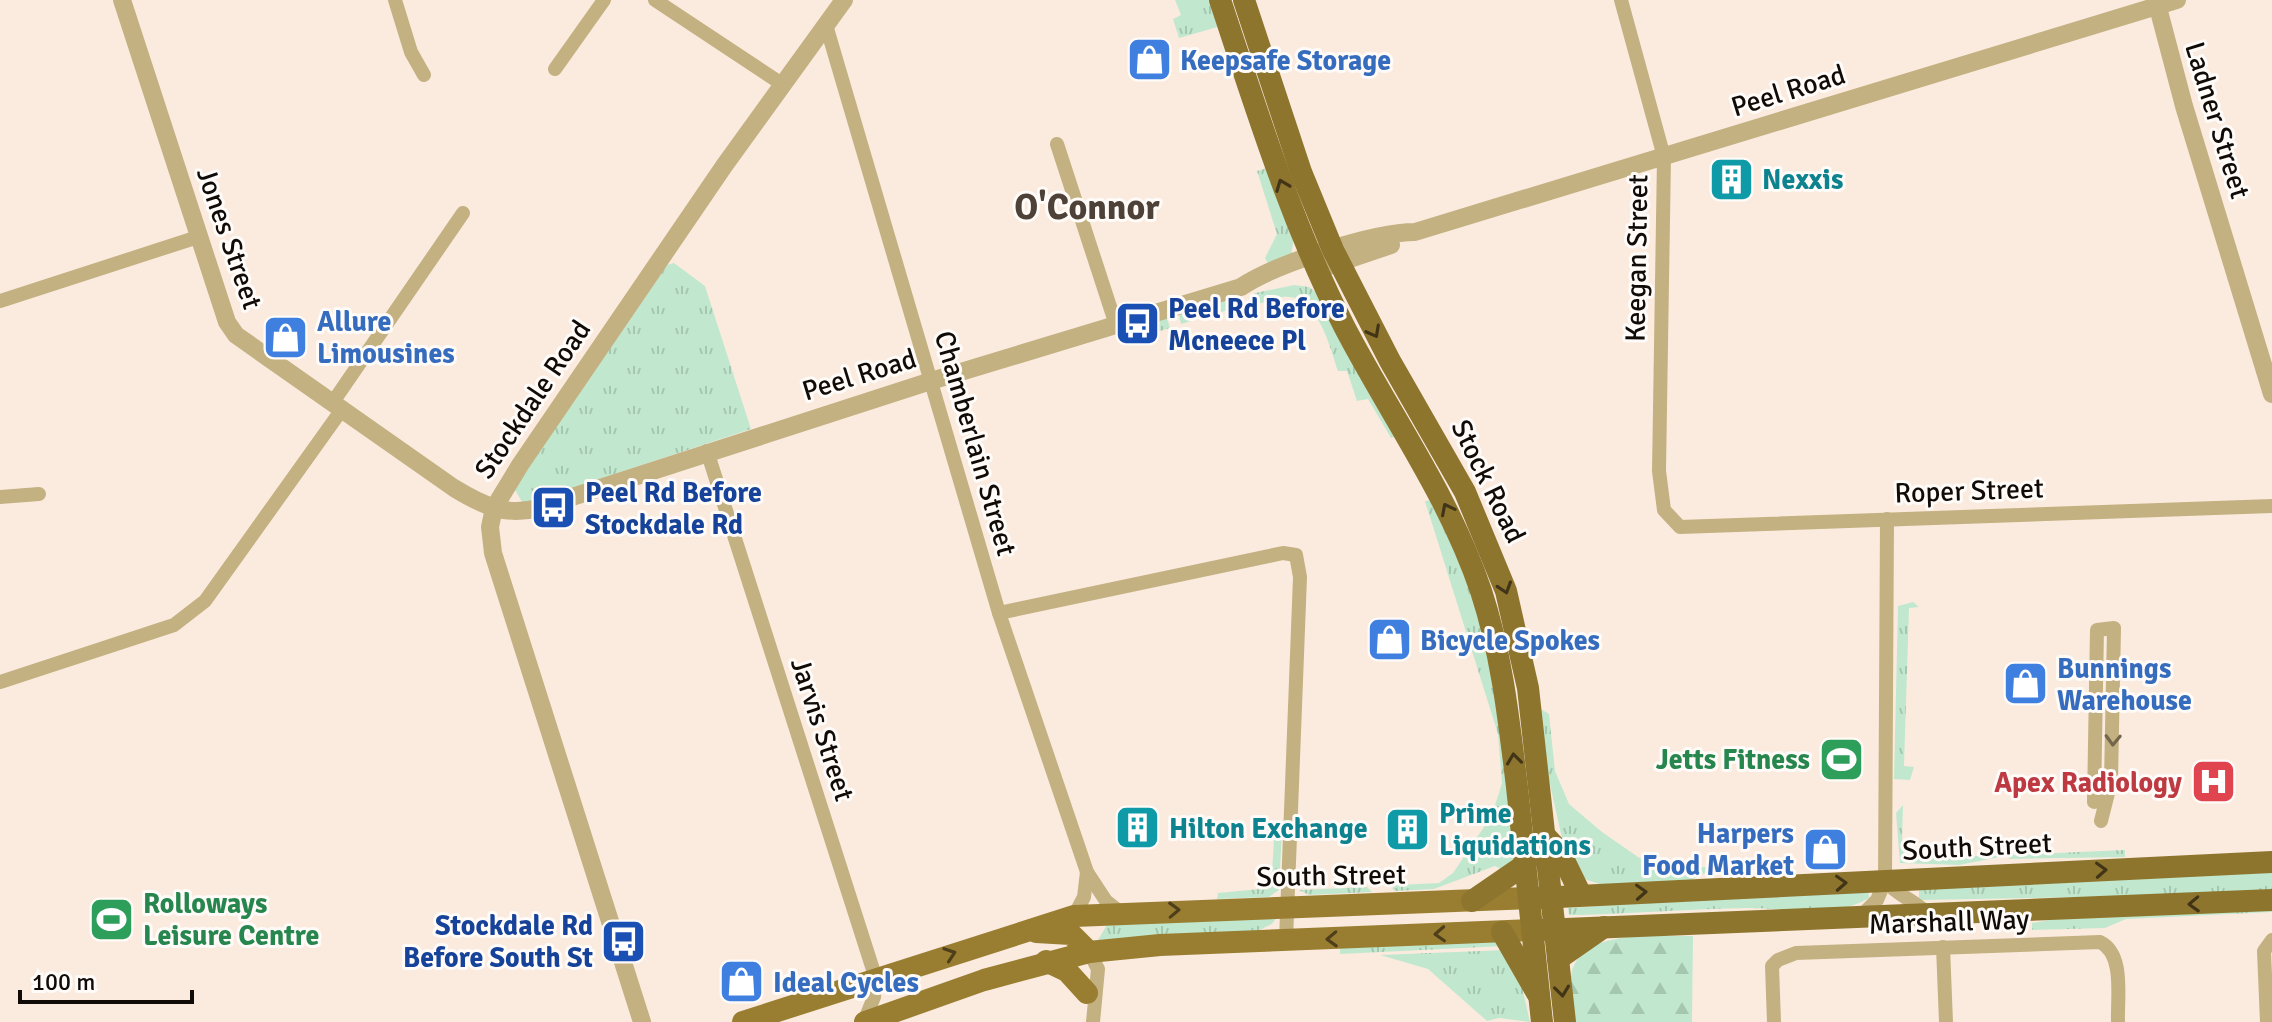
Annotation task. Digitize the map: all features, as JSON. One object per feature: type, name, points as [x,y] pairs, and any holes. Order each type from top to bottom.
[{"type":"highway","name":"Stock Road","points":[[1220,0],[1273,160],[1314,264],[1345,329],[1443,501],[1481,591],[1505,693],[1526,864],[1555,929],[1565,1022]]},
{"type":"highway","name":"Stock Road","points":[[1244,0],[1301,172],[1336,256],[1390,361],[1465,492],[1494,557],[1523,657],[1546,838],[1540,898],[1532,930],[1542,1022]]},
{"type":"highway","points":[[1546,838],[1560,852],[1581,895]]},
{"type":"highway","name":"South Street","points":[[1540,898],[2272,862]]},
{"type":"highway","points":[[1472,901],[1526,864]]},
{"type":"highway","points":[[1532,930],[2272,900]]},
{"type":"highway","points":[[1558,959],[1604,927]]},
{"type":"highway","points":[[1502,932],[1539,997]]},
{"type":"main road","name":"South Street","points":[[743,1022],[1074,916],[1540,898]]},
{"type":"main road","points":[[1089,952],[1095,931],[1113,913]]},
{"type":"main road","points":[[864,1022],[1046,961],[1089,952],[1160,945],[1532,930]]},
{"type":"main road","points":[[1015,933],[1071,934],[1089,952]]},
{"type":"main road","points":[[1046,961],[1067,971],[1091,1008]]},
{"type":"street","name":"Jones Street","points":[[122,0],[220,310],[236,335],[454,488],[494,508]]},
{"type":"street","points":[[395,0],[411,52],[424,75]]},
{"type":"street","points":[[555,69],[604,0]]},
{"type":"street","points":[[655,0],[782,84]]},
{"type":"street","name":"Stockdale Road","points":[[642,1022],[493,553],[490,527],[494,508],[520,465],[782,84],[844,0]]},
{"type":"street","name":"Keegan Street","points":[[1621,0],[1664,157],[1659,471],[1664,510],[1671,520]]},
{"type":"street","name":"Peel Road","points":[[494,508],[522,512],[931,381],[1241,287],[1257,287],[1336,256],[1398,242],[1415,232],[2156,3],[2177,0]]},
{"type":"street","name":"Ladner Street","points":[[2156,3],[2272,394]]},
{"type":"street","name":"Chamberlain Street","points":[[826,25],[999,613],[1087,872],[1113,913]]},
{"type":"street","points":[[1057,144],[1116,325]]},
{"type":"street","points":[[0,682],[174,625],[205,601],[463,213]]},
{"type":"street","points":[[0,301],[198,237]]},
{"type":"street","name":"Jarvis Street","points":[[707,451],[876,979]]},
{"type":"street","points":[[0,497],[39,494]]},
{"type":"street","name":"Roper Street","points":[[1671,520],[1680,527],[2272,506]]},
{"type":"street","points":[[1859,918],[1877,900],[1885,881],[1887,519]]},
{"type":"street","points":[[999,613],[1270,555],[1296,555],[1300,577],[1286,940]]},
{"type":"street","points":[[2094,802],[2097,630],[2114,628],[2111,781],[2101,821]]},
{"type":"street","points":[[1074,916],[1084,897],[1087,872]]},
{"type":"street","points":[[1885,881],[1900,896],[1918,904],[1929,915]]},
{"type":"street","points":[[2267,1022],[2264,951],[2272,940]]},
{"type":"street","name":"Marshall Way","points":[[1774,1022],[1772,966],[1778,960],[1796,953],[2100,942],[2110,948],[2116,961],[2118,1022]]},
{"type":"street","points":[[1943,947],[1946,1022]]},
{"type":"street","points":[[1089,952],[1091,1008]]},
{"type":"street","points":[[864,1022],[874,997],[876,979]]},
{"type":"green space","points":[[1175,0],[1213,0],[1221,26],[1179,38],[1173,19],[1181,15]]},
{"type":"green space","points":[[1267,168],[1294,238],[1291,255],[1268,264],[1265,258],[1277,234],[1257,171]]},
{"type":"green space","points":[[674,263],[705,286],[751,429],[530,502],[522,502],[514,488],[667,265]]},
{"type":"green space","points":[[1294,285],[1309,287],[1318,294],[1398,435],[1391,438],[1368,399],[1357,401],[1347,371],[1338,371],[1320,323],[1304,303],[1282,297],[1258,304],[1252,299],[1255,293]]},
{"type":"green space","points":[[1229,299],[1239,303],[1238,307],[1181,324],[1179,315]]},
{"type":"green space","points":[[1167,318],[1170,328],[1130,340],[1128,330],[1135,325],[1137,329],[1147,326],[1146,321]]},
{"type":"green space","points":[[1434,500],[1452,535],[1491,657],[1516,858],[1509,873],[1495,866],[1434,889],[1395,891],[1392,888],[1397,885],[1439,883],[1453,873],[1492,815],[1502,783],[1498,734],[1425,501]]},
{"type":"green space","points":[[1913,602],[1919,607],[1909,608],[1904,766],[1914,767],[1910,780],[1894,779],[1898,606]]},
{"type":"green space","points":[[1539,708],[1549,714],[1555,771],[1569,804],[1602,832],[1638,857],[1666,870],[1753,863],[1754,866],[1750,870],[1707,872],[1691,880],[1606,886],[1587,880],[1578,873],[1563,843],[1544,757]]},
{"type":"green space","points":[[1903,805],[1902,840],[1913,856],[2005,856],[1959,865],[1900,863],[1896,813]]},
{"type":"green space","points":[[1282,831],[1279,890],[1269,897],[1217,899],[1218,893],[1271,888],[1274,839],[1263,832]]},
{"type":"green space","points":[[2125,850],[2125,857],[2009,859],[2008,855]]},
{"type":"green space","points":[[2272,871],[2272,894],[1919,900],[1919,886]]},
{"type":"green space","points":[[1367,887],[1372,892],[1309,895],[1299,890]]},
{"type":"green space","points":[[1868,888],[1869,898],[1855,905],[1825,911],[1748,908],[1569,915],[1568,908]]},
{"type":"green space","points":[[2272,907],[2272,912],[2126,919],[2105,928],[2032,930],[2032,923],[2068,917]]},
{"type":"green space","points":[[1277,917],[1272,924],[1251,934],[1098,940],[1108,923]]},
{"type":"green space","points":[[1693,936],[1692,1022],[1573,1022],[1571,977],[1577,961],[1588,950],[1621,938]]},
{"type":"green space","points":[[1496,940],[1505,946],[1340,954],[1340,946]]},
{"type":"green space","points":[[1505,950],[1519,974],[1530,1022],[1499,1018],[1487,1021],[1428,969],[1380,955]]},
{"type":"place","name":"Keepsafe Storage","points":[[1149,60]]},
{"type":"place","name":"Nexxis","points":[[1731,179]]},
{"type":"place","name":"Peel Rd Before Mcneece Pl","points":[[1137,324]]},
{"type":"place","name":"Allure Limousines","points":[[286,337]]},
{"type":"place","name":"Peel Rd Before Stockdale Rd","points":[[554,508]]},
{"type":"place","name":"Bicycle Spokes","points":[[1389,640]]},
{"type":"place","name":"Bunnings Warehouse","points":[[2026,684]]},
{"type":"place","name":"Jetts Fitness","points":[[1841,759]]},
{"type":"place","name":"Apex Radiology","points":[[2213,782]]},
{"type":"place","name":"Hilton Exchange","points":[[1138,828]]},
{"type":"place","name":"Prime Liquidations","points":[[1408,829]]},
{"type":"place","name":"Harpers Food Market","points":[[1825,849]]},
{"type":"place","name":"Rolloways Leisure Centre","points":[[112,919]]},
{"type":"place","name":"Stockdale Rd Before South St","points":[[624,941]]},
{"type":"place","name":"Ideal Cycles","points":[[742,982]]},
{"type":"district","name":"O'Connor","points":[[1087,206]]}]
